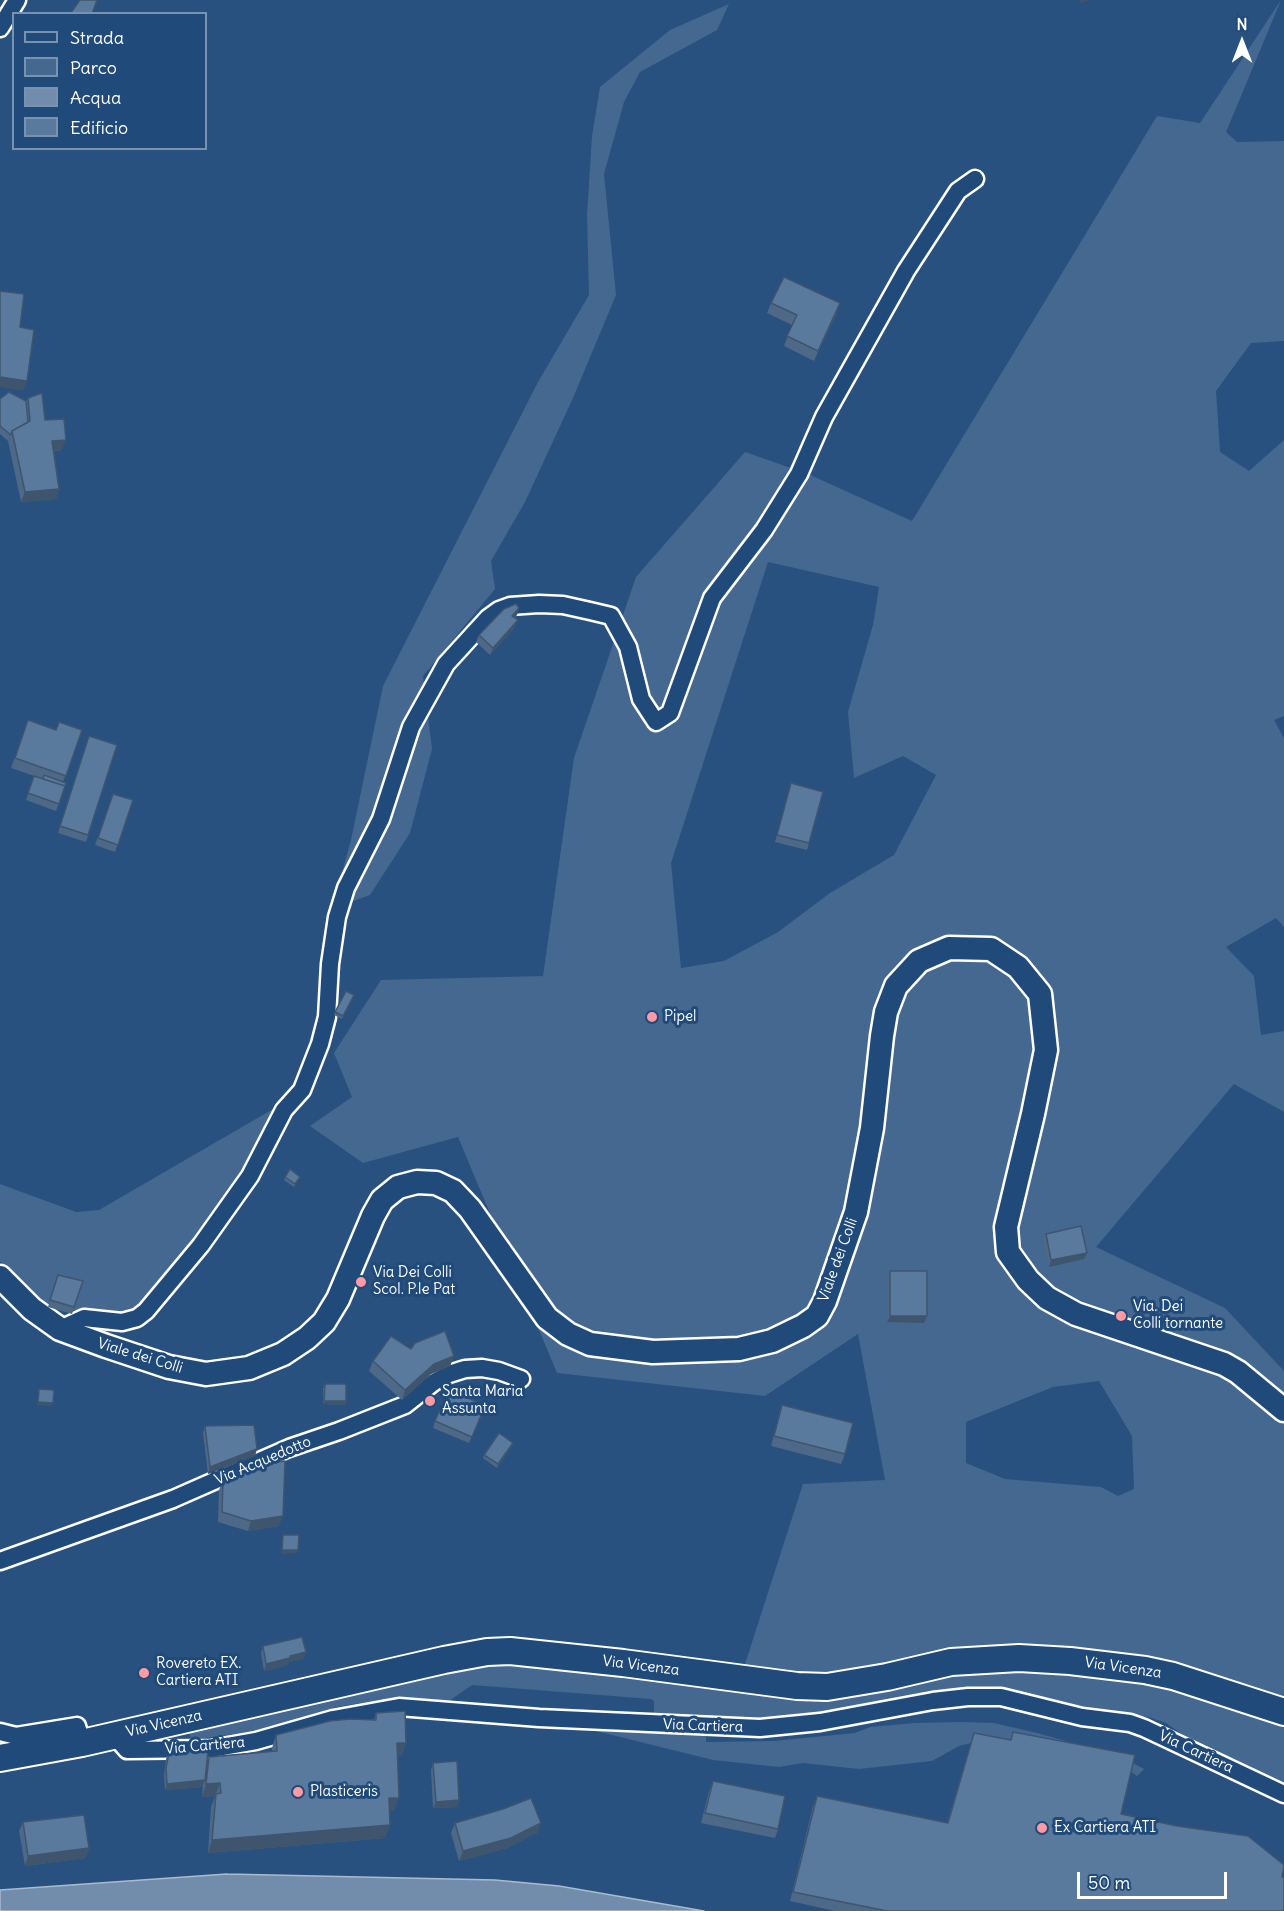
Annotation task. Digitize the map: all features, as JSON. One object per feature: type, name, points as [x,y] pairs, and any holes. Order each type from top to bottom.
[{"type":"main road","name":"Viale dei Colli","points":[[0,1277],[32,1310],[60,1329],[169,1367],[206,1374],[249,1368],[283,1354],[307,1338],[324,1322],[338,1299],[382,1200],[398,1187],[417,1182],[436,1183],[453,1191],[470,1209],[547,1318],[568,1334],[591,1344],[653,1352],[739,1349],[772,1341],[803,1326],[817,1316],[825,1301],[856,1212],[872,1128],[886,1012],[896,986],[919,961],[949,948],[991,949],[1018,967],[1040,993],[1047,1050],[1006,1227],[1008,1252],[1028,1280],[1047,1298],[1076,1314],[1224,1364],[1238,1372],[1284,1410]]},
{"type":"main road","name":"Via Vicenza","points":[[0,1758],[82,1743],[444,1660],[487,1652],[510,1651],[797,1686],[828,1687],[887,1677],[951,1662],[1019,1658],[1070,1661],[1145,1670],[1173,1676],[1284,1712]]},
{"type":"street","points":[[0,28],[17,0]]},
{"type":"street","points":[[60,1329],[84,1318],[122,1322],[137,1318],[146,1311],[201,1245],[250,1176],[284,1110],[302,1090],[321,1044],[325,1026],[337,917],[346,888],[381,819],[411,727],[446,664],[488,618],[499,610],[510,606],[539,604],[572,607],[611,616],[628,647],[641,699],[656,722],[670,713],[712,598],[764,530],[799,474],[824,417],[906,272],[958,191],[975,179]]},
{"type":"street","name":"Via Acquedotto","points":[[0,1561],[173,1499],[289,1448],[405,1405],[449,1374],[465,1369],[482,1368],[521,1379]]},
{"type":"street","name":"Via Cartiera","points":[[114,1735],[127,1750],[211,1749],[256,1741],[333,1719],[399,1707],[539,1718],[760,1728],[820,1722],[957,1698],[1001,1697],[1082,1716],[1130,1723],[1284,1794]]},
{"type":"street","points":[[0,1732],[16,1736],[77,1726],[82,1743]]},
{"type":"green space","points":[[1281,0],[1226,132],[1237,142],[1284,141],[1284,341],[1251,343],[1216,391],[1220,452],[1249,471],[1284,440],[1284,716],[1274,720],[1284,738],[1284,927],[1276,918],[1226,947],[1254,976],[1261,1035],[1284,1031],[1284,1112],[1234,1084],[1096,1247],[1225,1308],[1284,1371],[1284,1699],[1173,1664],[1140,1657],[1083,1653],[871,1670],[824,1677],[744,1667],[803,1484],[885,1480],[858,1334],[765,1396],[557,1373],[458,1137],[363,1163],[310,1126],[352,1097],[334,1053],[381,980],[543,976],[574,758],[636,577],[745,452],[808,474],[912,521],[1157,116],[1200,123]],"holes":[[[768,562],[879,587],[873,625],[848,712],[854,778],[903,756],[936,775],[894,855],[830,893],[778,932],[724,961],[681,968],[671,863]],[[1099,1381],[1132,1436],[1134,1489],[1118,1496],[1101,1487],[1005,1479],[966,1463],[966,1422],[1053,1387]]]},
{"type":"green space","points":[[729,4],[717,30],[640,72],[624,102],[604,174],[616,295],[573,398],[525,502],[491,561],[495,589],[423,676],[432,749],[410,833],[370,895],[332,909],[351,840],[383,686],[538,382],[589,295],[587,215],[592,136],[600,87],[670,30]]},
{"type":"green space","points":[[273,1109],[274,1118],[245,1176],[137,1314],[99,1314],[73,1310],[56,1281],[48,1307],[23,1288],[0,1261],[0,1184],[76,1212],[99,1210]]},
{"type":"green space","points":[[486,1665],[544,1668],[636,1678],[806,1700],[844,1697],[935,1677],[987,1670],[1141,1681],[1234,1708],[1284,1726],[1284,1784],[1196,1744],[1166,1723],[1149,1717],[1088,1710],[999,1689],[977,1688],[848,1712],[750,1721],[719,1717],[654,1715],[654,1701],[651,1699],[472,1685],[449,1701],[412,1698],[373,1701],[336,1707],[278,1727],[191,1740],[189,1732],[396,1682]]},
{"type":"green space","points":[[962,1722],[994,1723],[1037,1733],[1120,1756],[1144,1769],[1137,1776],[1130,1771],[971,1743],[959,1746],[932,1761],[859,1769],[803,1763],[779,1767],[713,1760],[596,1731],[706,1732],[706,1742],[773,1741],[855,1733],[870,1727]]},
{"type":"water","points":[[227,1874],[495,1880],[559,1886],[704,1911],[0,1911],[0,1890]]},
{"type":"building","points":[[80,0],[97,0],[93,12],[71,12]]},
{"type":"building","points":[[784,277],[840,303],[818,351],[787,336],[797,315],[771,303]]},
{"type":"building","points":[[0,291],[24,294],[20,327],[34,330],[27,381],[0,377]]},
{"type":"building","points":[[9,392],[26,401],[28,422],[12,431],[11,435],[0,426],[0,399]]},
{"type":"building","points":[[42,393],[45,420],[64,419],[66,440],[52,441],[59,489],[25,492],[12,431],[30,421],[28,398]]},
{"type":"building","points":[[516,604],[519,608],[512,616],[518,620],[493,648],[479,635],[504,609]]},
{"type":"building","points":[[28,720],[56,730],[59,722],[82,730],[66,776],[15,758]]},
{"type":"building","points":[[89,736],[117,745],[88,835],[60,826]]},
{"type":"building","points":[[44,775],[66,783],[65,786],[43,779]]},
{"type":"building","points":[[34,776],[65,786],[59,804],[28,793]]},
{"type":"building","points":[[791,783],[823,792],[809,843],[777,835]]},
{"type":"building","points":[[113,794],[133,800],[118,845],[98,838]]},
{"type":"building","points":[[346,991],[354,995],[343,1016],[335,1012]]},
{"type":"building","points":[[290,1169],[300,1177],[295,1184],[285,1177]]},
{"type":"building","points":[[1081,1226],[1087,1253],[1051,1260],[1046,1234]]},
{"type":"building","points":[[890,1271],[927,1271],[927,1316],[890,1316]]},
{"type":"building","points":[[58,1275],[83,1281],[74,1307],[50,1300]]},
{"type":"building","points":[[445,1331],[454,1356],[434,1364],[405,1390],[373,1361],[391,1336],[411,1349],[415,1343]]},
{"type":"building","points":[[325,1384],[346,1384],[346,1401],[324,1401]]},
{"type":"building","points":[[39,1389],[54,1390],[53,1403],[38,1402]]},
{"type":"building","points":[[449,1389],[485,1406],[472,1437],[435,1421]]},
{"type":"building","points":[[782,1405],[853,1423],[845,1454],[774,1436]]},
{"type":"building","points":[[254,1425],[257,1449],[210,1467],[205,1426]]},
{"type":"building","points":[[499,1433],[513,1443],[498,1464],[484,1455]]},
{"type":"building","points":[[285,1461],[283,1516],[251,1521],[222,1512],[223,1480],[252,1465]]},
{"type":"building","points":[[283,1535],[299,1535],[298,1550],[282,1550]]},
{"type":"building","points":[[302,1637],[306,1652],[266,1664],[263,1646]]},
{"type":"building","name":"Plasticeris","points":[[405,1711],[406,1743],[397,1743],[399,1798],[389,1798],[390,1825],[212,1840],[216,1794],[221,1793],[220,1783],[206,1784],[209,1757],[277,1751],[276,1735],[330,1721],[376,1720],[376,1713]]},
{"type":"building","name":"Ex Cartiera ATI","points":[[1013,1732],[1135,1755],[1121,1814],[1177,1826],[1248,1836],[1284,1865],[1282,1877],[1284,1878],[1284,1911],[887,1911],[793,1892],[817,1796],[948,1823],[974,1733],[1011,1740]]},
{"type":"building","points":[[208,1751],[205,1780],[167,1784],[166,1768],[169,1753]]},
{"type":"building","points":[[457,1761],[459,1800],[436,1802],[433,1763]]},
{"type":"building","points":[[713,1781],[785,1796],[778,1829],[705,1813]]},
{"type":"building","points":[[531,1798],[541,1823],[511,1838],[463,1851],[455,1823]]},
{"type":"building","points":[[84,1815],[89,1848],[28,1856],[23,1822]]},
{"type":"place","name":"Pipel","points":[[652,1017]]},
{"type":"place","name":"Via Dei Colli Scol. P.le Pat","points":[[361,1282]]},
{"type":"place","name":"Via. Dei Colli tornante","points":[[1121,1316]]},
{"type":"place","name":"Santa Maria Assunta","points":[[430,1401]]},
{"type":"place","name":"Rovereto EX. Cartiera ATI","points":[[144,1673]]},
{"type":"place","name":"Plasticeris","points":[[298,1792]]},
{"type":"place","name":"Ex Cartiera ATI","points":[[1042,1828]]}]
